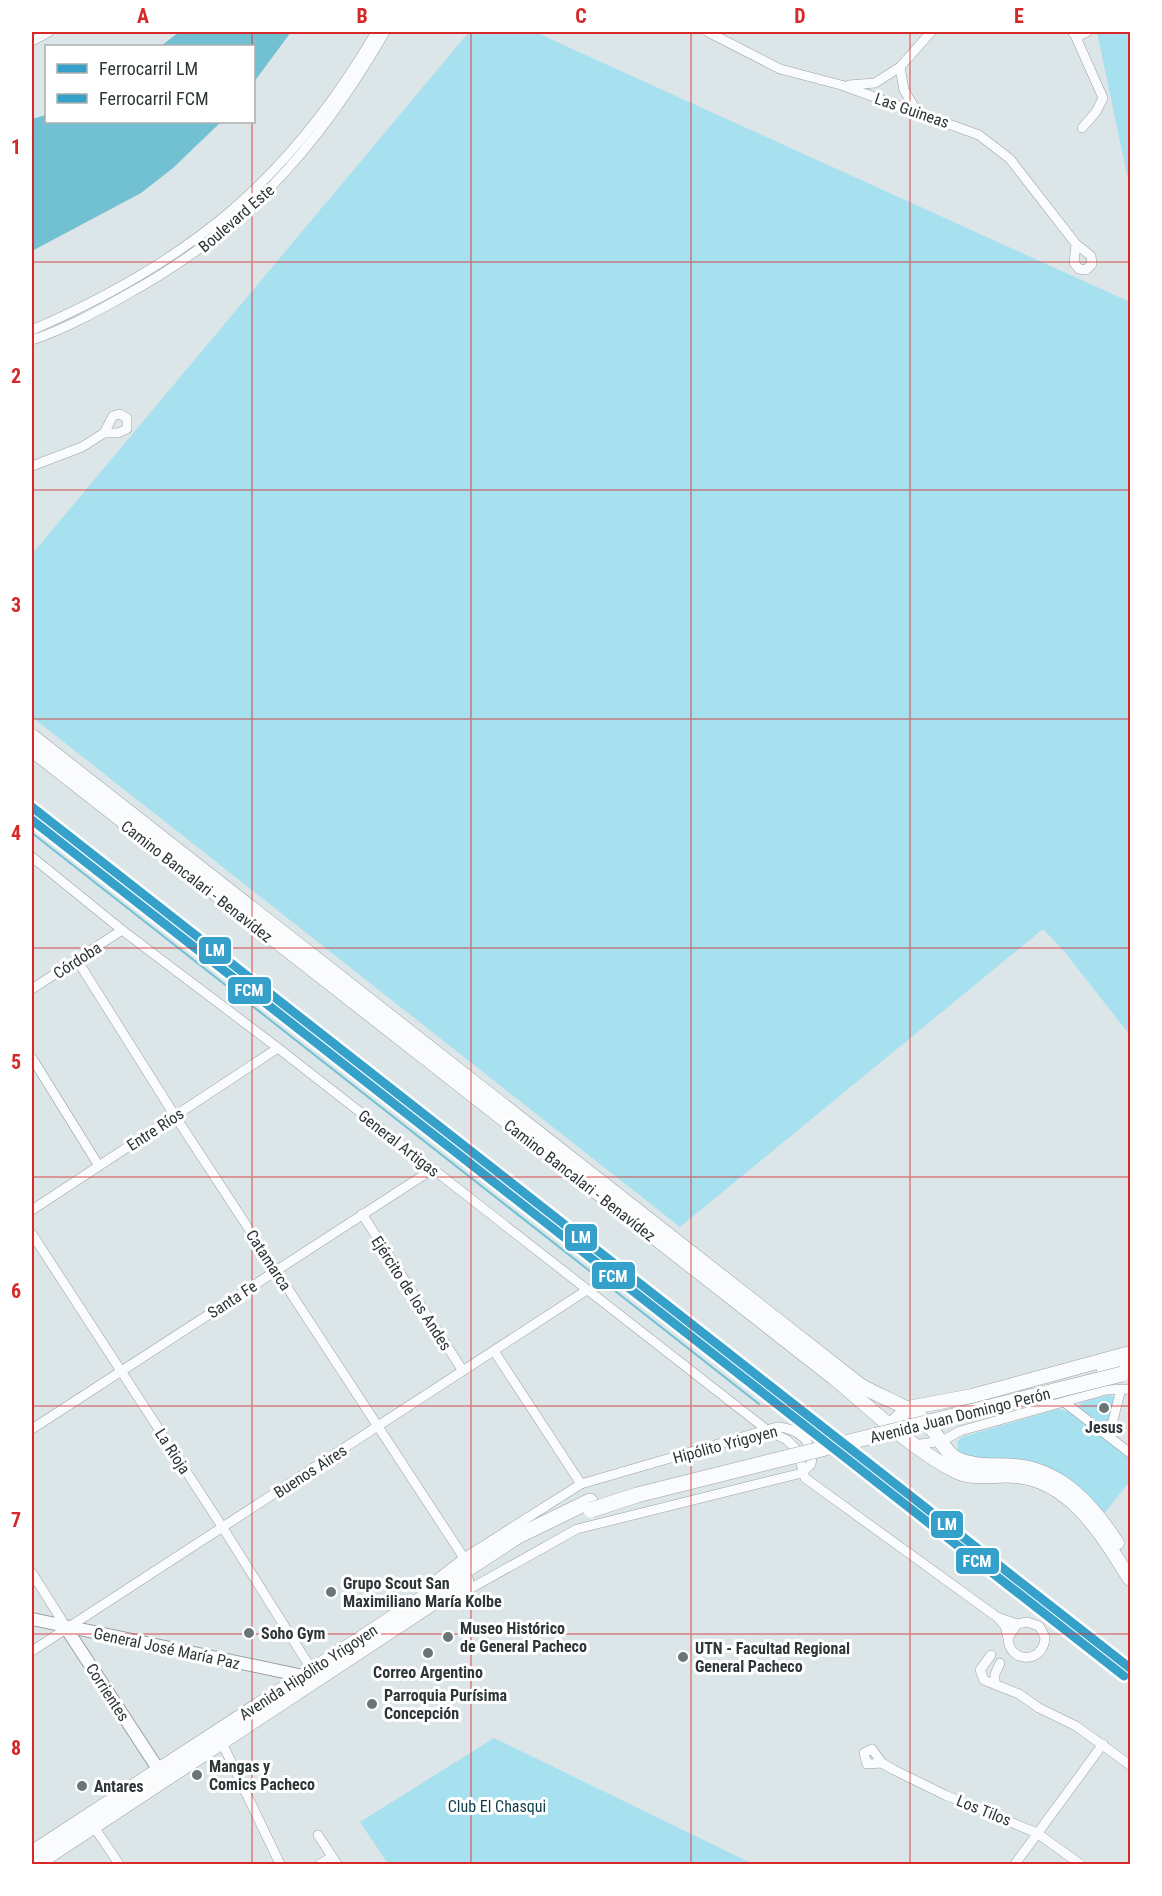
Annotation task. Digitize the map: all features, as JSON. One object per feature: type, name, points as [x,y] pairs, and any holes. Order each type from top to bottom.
[{"type":"main road","name":"Camino Bancalari - Benavídez","points":[[32,736],[861,1385],[908,1408],[933,1428],[952,1455],[967,1462],[1027,1467],[1064,1484],[1095,1511],[1131,1562]]},
{"type":"main road","name":"Camino Bancalari - Benavídez","points":[[32,750],[834,1378],[889,1427],[963,1474],[1018,1476],[1032,1479],[1061,1494],[1092,1523],[1131,1579]]},
{"type":"main road","points":[[889,1427],[908,1408],[972,1396],[1131,1353]]},
{"type":"main road","points":[[590,1505],[669,1478],[1104,1370],[1127,1377]]},
{"type":"main road","name":"Avenida Juan Domingo Perón","points":[[590,1505],[1127,1377]]},
{"type":"main road","name":"Avenida Hipólito Yrigoyen","points":[[36,1864],[91,1822],[307,1673],[590,1505]]},
{"type":"main road","name":"Avenida Hipólito Yrigoyen","points":[[162,1775],[222,1743],[381,1631]]},
{"type":"main road","name":"Avenida Hipólito Yrigoyen","points":[[32,1853],[91,1822]]},
{"type":"street","points":[[32,41],[49,32]]},
{"type":"street","name":"Boulevard Este","points":[[306,142],[351,75],[376,32]]},
{"type":"street","name":"Boulevard Este","points":[[32,340],[93,308],[210,236],[306,142],[357,79],[385,32]]},
{"type":"street","name":"Las Guineas","points":[[708,32],[780,69],[841,85],[979,135],[1001,150],[1076,244]]},
{"type":"street","points":[[841,85],[875,83],[900,67],[931,32]]},
{"type":"street","points":[[1073,33],[1082,36],[1087,32]]},
{"type":"street","points":[[1073,33],[1103,98],[1096,112],[1082,128]]},
{"type":"street","points":[[900,67],[904,90],[918,112]]},
{"type":"street","name":"Boulevard Este","points":[[32,330],[93,308]]},
{"type":"street","points":[[32,466],[82,447],[104,433]]},
{"type":"street","name":"General Artigas","points":[[32,856],[122,930],[278,1048],[767,1430],[787,1440],[797,1450],[802,1473]]},
{"type":"street","name":"Córdoba","points":[[32,989],[122,930]]},
{"type":"street","name":"Catamarca","points":[[77,960],[175,1116],[464,1558]]},
{"type":"street","name":"Entre Ríos","points":[[32,1210],[278,1048]]},
{"type":"street","points":[[32,1058],[99,1166]]},
{"type":"street","name":"Santa Fe","points":[[32,1430],[433,1169]]},
{"type":"street","name":"Ejército de los Andes","points":[[362,1214],[463,1371]]},
{"type":"street","name":"La Rioja","points":[[32,1234],[223,1528],[307,1673]]},
{"type":"street","name":"Buenos Aires","points":[[32,1651],[587,1290]]},
{"type":"street","points":[[494,1351],[581,1484]]},
{"type":"street","points":[[914,1445],[942,1441],[960,1431],[1106,1390],[1127,1377]]},
{"type":"street","points":[[1109,1436],[1127,1377]]},
{"type":"street","points":[[1064,1402],[1131,1453]]},
{"type":"street","name":"Hipólito Yrigoyen","points":[[381,1631],[464,1558],[581,1484],[767,1430],[784,1428],[806,1440],[813,1457],[808,1470],[802,1473]]},
{"type":"street","points":[[381,1631],[577,1530],[802,1473],[812,1483],[997,1617],[1005,1626],[1010,1649],[1020,1657],[1033,1658],[1042,1650],[1045,1637],[1038,1626],[1027,1622],[1017,1624],[997,1617]]},
{"type":"street","name":"Corrientes","points":[[32,1573],[66,1631],[162,1775]]},
{"type":"street","name":"General José María Paz","points":[[32,1619],[66,1631]]},
{"type":"street","points":[[1008,1638],[1017,1624]]},
{"type":"street","name":"General José María Paz","points":[[32,1625],[307,1673]]},
{"type":"street","points":[[991,1655],[980,1674],[984,1680],[1019,1694],[1103,1744],[1131,1765]]},
{"type":"street","points":[[994,1684],[1000,1663]]},
{"type":"street","points":[[222,1743],[280,1864]]},
{"type":"street","points":[[1015,1864],[1103,1744]]},
{"type":"street","name":"Los Tilos","points":[[882,1763],[945,1795],[1037,1833],[1080,1864]]},
{"type":"street","points":[[91,1822],[119,1864]]},
{"type":"street","points":[[318,1835],[335,1861],[320,1864]]},
{"type":"green space","points":[[469,32],[535,32],[1130,302],[1130,1035],[1063,950],[1043,929],[680,1227],[32,717],[32,554]]},
{"type":"green space","points":[[1097,32],[1130,32],[1130,189]]},
{"type":"green space","points":[[1109,1395],[1114,1397],[1108,1423],[1103,1426],[1079,1408],[1082,1402]]},
{"type":"green space","points":[[1058,1409],[1071,1412],[1130,1459],[1130,1481],[1103,1515],[984,1459],[962,1454],[958,1450],[958,1441],[962,1437]]},
{"type":"green space","name":"Club El Chasqui","points":[[494,1738],[753,1864],[388,1864],[360,1822]]},
{"type":"shaded area","points":[[179,32],[291,32],[255,81],[255,45],[162,45]]},
{"type":"shaded area","points":[[45,115],[45,123],[220,123],[173,168],[141,193],[32,251],[32,119]]},
{"type":"waterway","points":[[32,833],[759,1404]]},
{"type":"rail line","name":"LM","points":[[32,807],[1130,1668]]},
{"type":"rail line","name":"FCM","points":[[32,820],[1124,1676]]},
{"type":"place","name":"Jesus","points":[[1104,1408]]},
{"type":"place","name":"Grupo Scout San Maximiliano María Kolbe","points":[[331,1592]]},
{"type":"place","name":"Soho Gym","points":[[249,1633]]},
{"type":"place","name":"Museo Histórico de General Pacheco","points":[[448,1637]]},
{"type":"place","name":"Correo Argentino","points":[[428,1653]]},
{"type":"place","name":"UTN - Facultad Regional General Pacheco","points":[[683,1657]]},
{"type":"place","name":"Parroquia Purísima Concepción","points":[[372,1704]]},
{"type":"place","name":"Mangas y Comics Pacheco","points":[[197,1775]]},
{"type":"place","name":"Antares","points":[[82,1786]]}]
